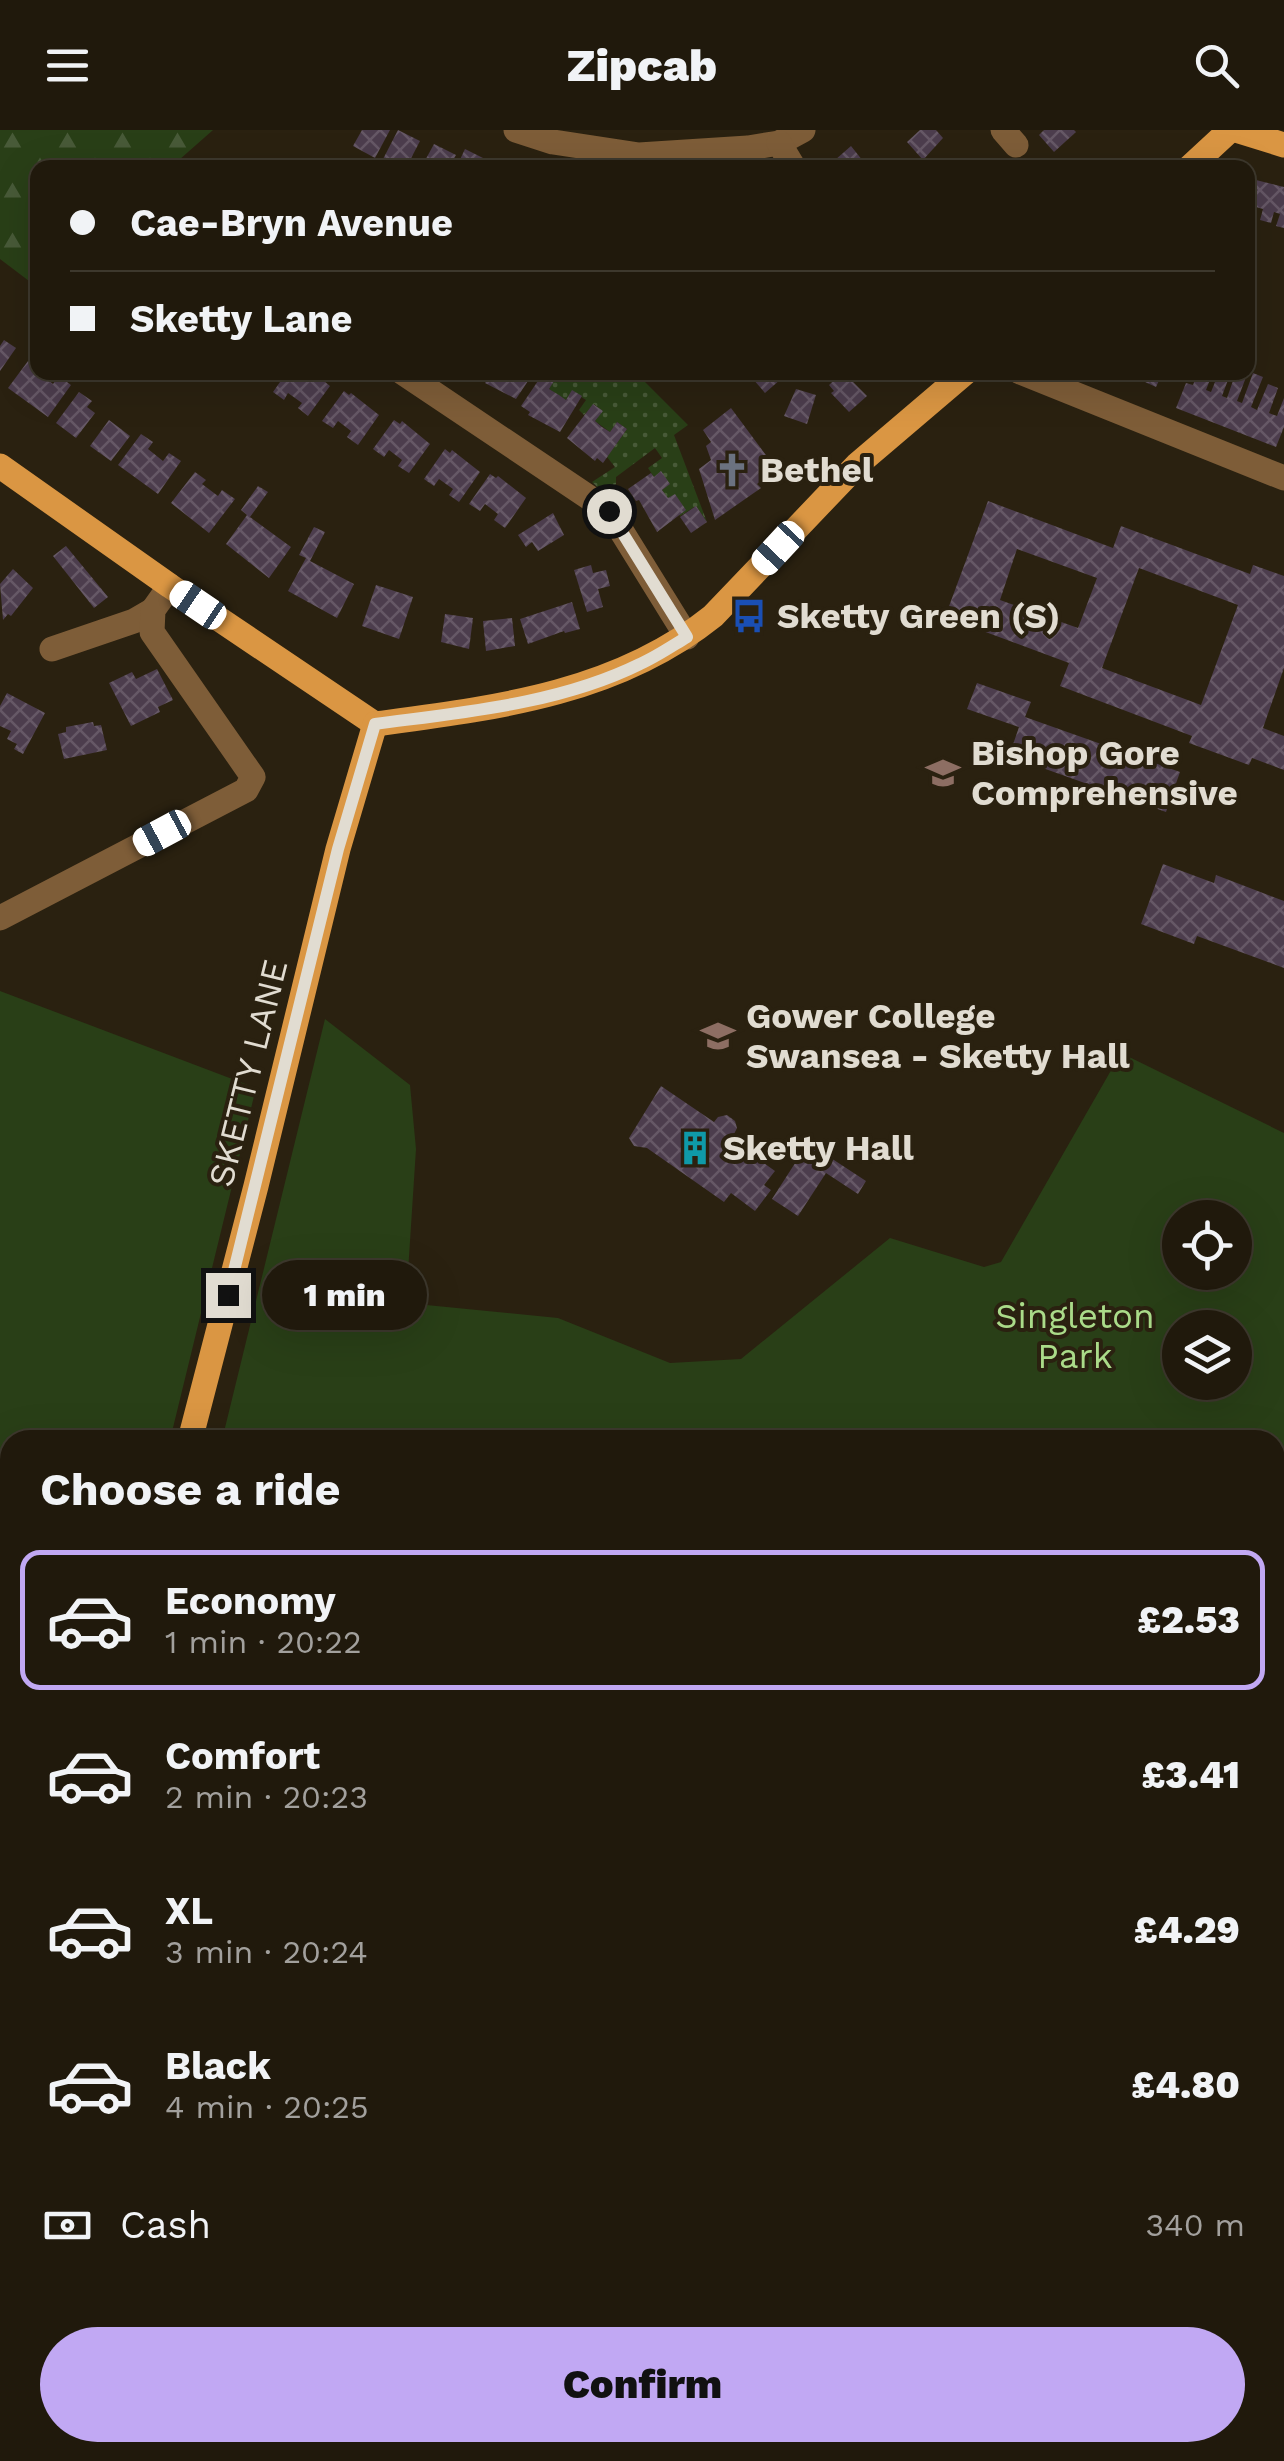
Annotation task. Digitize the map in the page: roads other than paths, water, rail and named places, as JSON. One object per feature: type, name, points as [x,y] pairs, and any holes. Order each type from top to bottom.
[{"type":"main road","points":[[1198,160],[1233,130],[1284,145]]},
{"type":"main road","points":[[0,466],[375,724],[505,706],[597,682],[640,665],[714,616],[858,464],[957,380]]},
{"type":"main road","name":"SKETTY LANE","points":[[193,1430],[338,849],[375,724]]},
{"type":"street","points":[[516,130],[634,160]]},
{"type":"street","points":[[646,160],[779,143],[803,130]]},
{"type":"street","points":[[779,143],[789,160]]},
{"type":"street","points":[[414,380],[609,511],[687,637]]},
{"type":"street","points":[[1041,380],[1282,473]]},
{"type":"street","points":[[52,649],[134,622],[153,610],[170,586]]},
{"type":"street","points":[[0,918],[218,806],[246,790],[253,777],[152,632],[153,610]]},
{"type":"place","name":"Bethel","points":[[732,470]]},
{"type":"place","name":"Sketty Green (S)","points":[[749,616]]},
{"type":"place","name":"Bishop Gore Comprehensive","points":[[943,773]]},
{"type":"place","name":"Gower College Swansea - Sketty Hall","points":[[718,1036]]},
{"type":"place","name":"Sketty Hall","points":[[695,1148]]},
{"type":"park label","name":"Singleton Park","points":[[1075,1336]]}]
